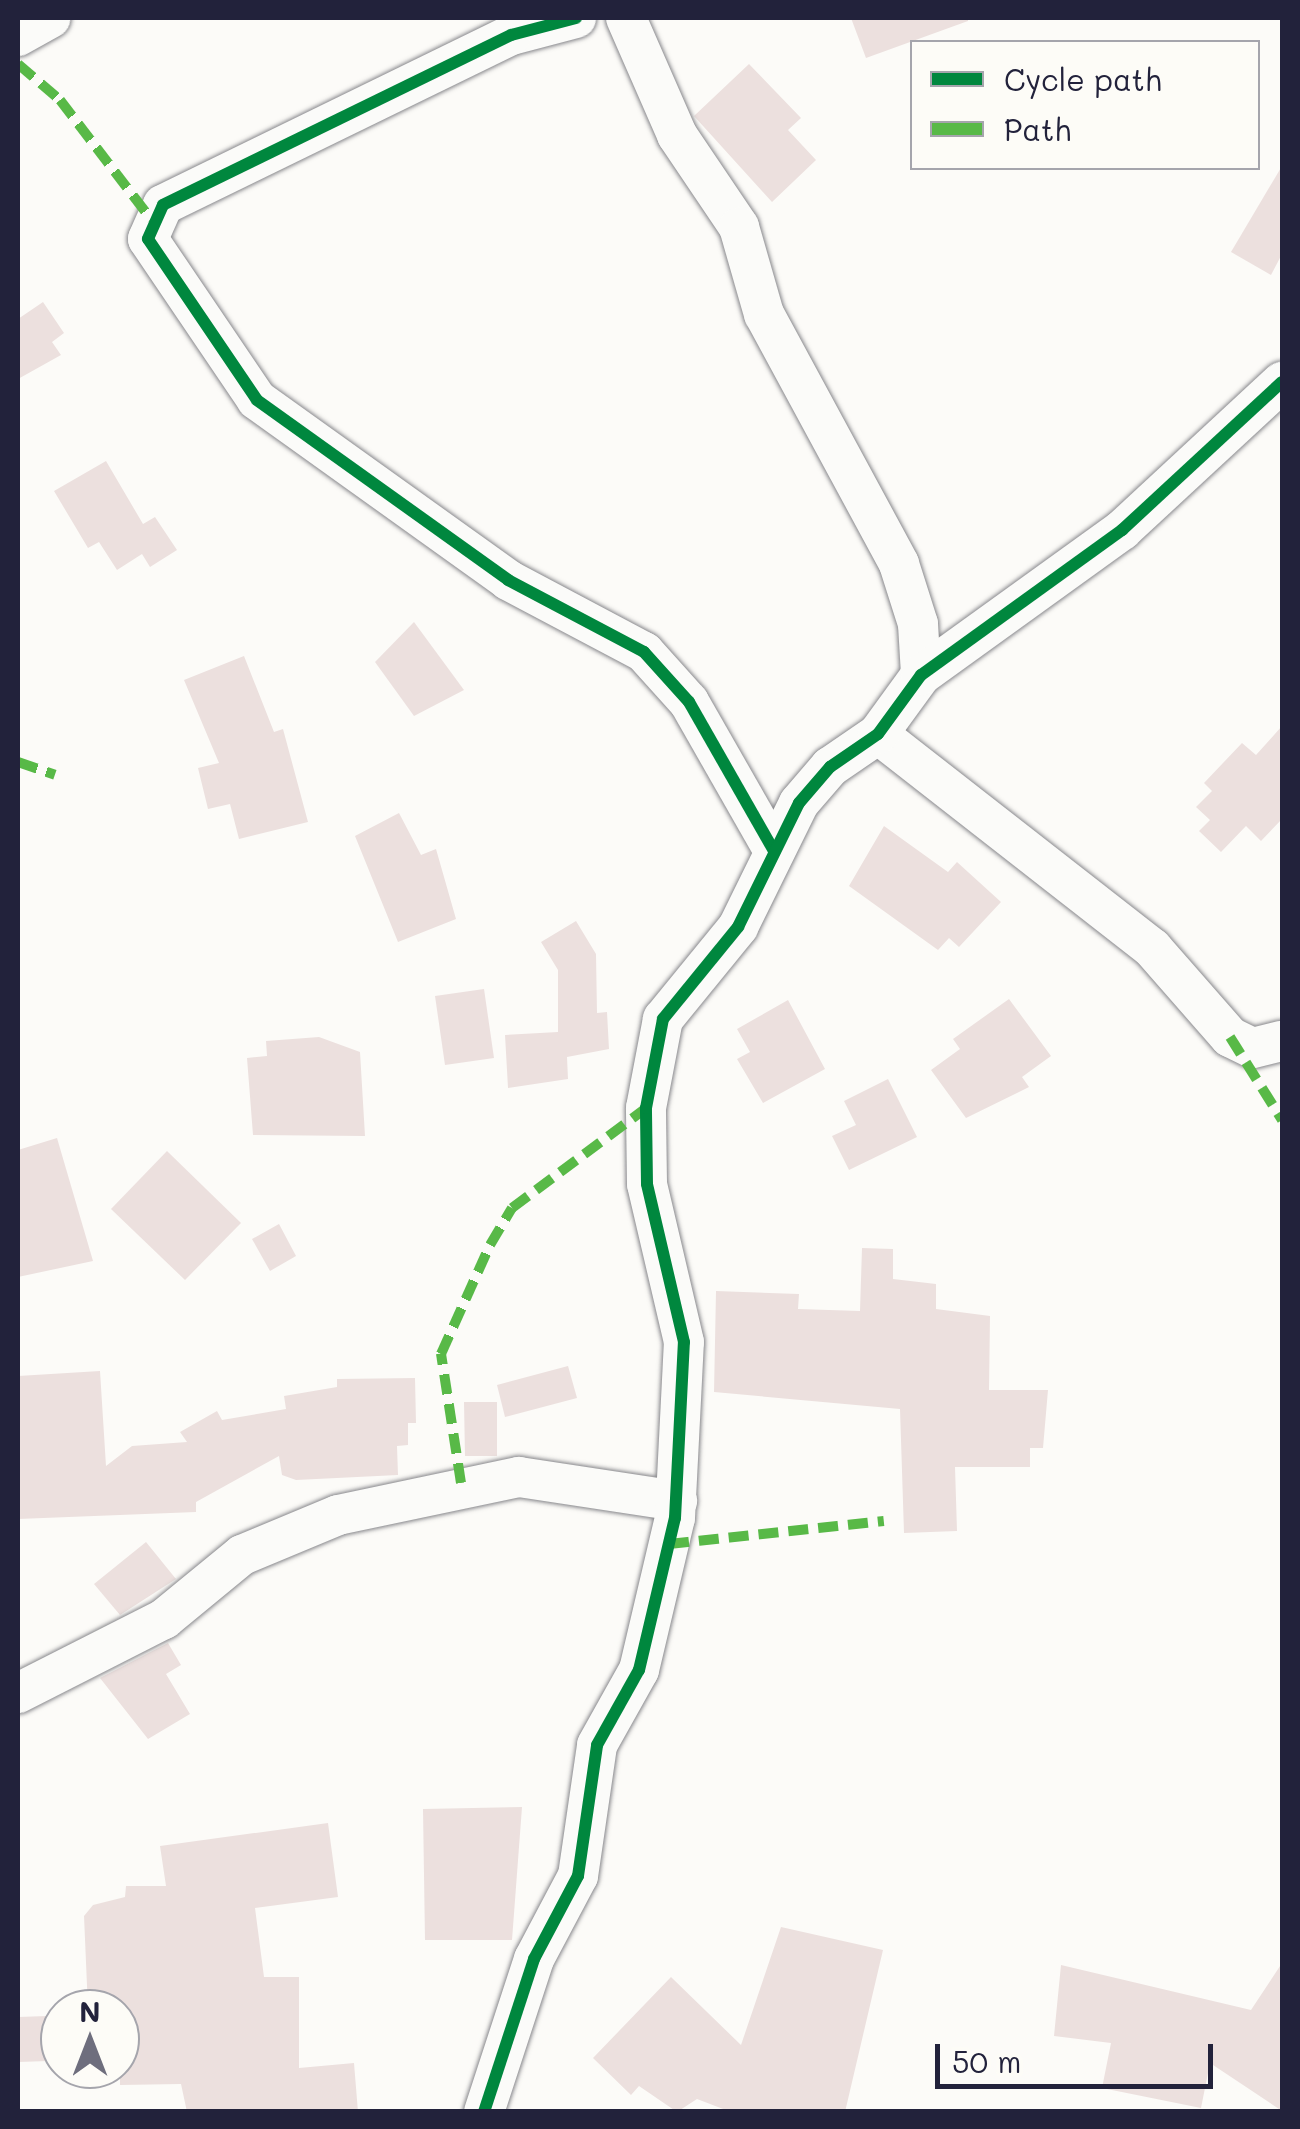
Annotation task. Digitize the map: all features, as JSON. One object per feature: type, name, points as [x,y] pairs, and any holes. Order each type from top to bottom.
[{"type":"street","points":[[18,36],[50,18]]},
{"type":"street","points":[[576,18],[512,35],[162,205],[148,238],[257,400],[508,580],[644,652],[699,717],[774,851]]},
{"type":"street","points":[[626,18],[677,135],[739,228],[764,314],[899,564],[918,624],[921,675]]},
{"type":"street","points":[[484,2112],[534,1959],[578,1876],[598,1745],[639,1670],[677,1500],[684,1342],[647,1184],[650,1065],[663,1019],[738,927],[774,851],[830,767],[878,734],[921,675],[1122,530],[1282,382]]},
{"type":"street","points":[[878,734],[1152,948],[1230,1037],[1253,1048],[1282,1041]]},
{"type":"street","points":[[18,1692],[164,1619],[242,1555],[338,1515],[520,1477],[677,1500]]},
{"type":"building","points":[[851,18],[968,18],[968,21],[866,58]]},
{"type":"building","points":[[749,64],[801,118],[788,130],[816,160],[772,202],[694,116]]},
{"type":"building","points":[[1282,166],[1282,254],[1271,275],[1231,252]]},
{"type":"building","points":[[43,302],[64,333],[52,342],[61,355],[18,379],[18,319]]},
{"type":"building","points":[[106,461],[143,524],[155,517],[177,550],[150,567],[142,554],[117,570],[99,542],[88,548],[54,491]]},
{"type":"building","points":[[414,622],[464,690],[414,716],[375,662]]},
{"type":"building","points":[[244,656],[274,732],[283,729],[308,822],[239,839],[230,804],[208,809],[198,768],[219,763],[184,680]]},
{"type":"building","points":[[1282,726],[1282,819],[1261,841],[1246,826],[1221,852],[1199,831],[1210,820],[1196,807],[1212,791],[1204,783],[1242,743],[1256,755]]},
{"type":"building","points":[[399,813],[421,855],[436,849],[456,919],[398,942],[355,836]]},
{"type":"building","points":[[884,826],[948,872],[957,862],[1001,902],[959,947],[949,938],[938,950],[849,886]]},
{"type":"building","points":[[576,921],[596,954],[597,1013],[607,1012],[609,1049],[567,1057],[568,1079],[508,1088],[505,1035],[558,1032],[558,970],[541,942]]},
{"type":"building","points":[[484,989],[494,1058],[445,1065],[435,996]]},
{"type":"building","points":[[1009,999],[1051,1056],[1022,1077],[1029,1087],[966,1118],[931,1070],[960,1049],[953,1039]]},
{"type":"building","points":[[788,1000],[825,1069],[763,1103],[737,1059],[750,1052],[737,1029]]},
{"type":"building","points":[[319,1037],[360,1052],[365,1136],[253,1135],[247,1058],[267,1056],[266,1041]]},
{"type":"building","points":[[888,1079],[917,1137],[849,1170],[832,1136],[856,1125],[844,1101]]},
{"type":"building","points":[[57,1138],[93,1261],[18,1277],[18,1150]]},
{"type":"building","points":[[167,1151],[241,1223],[185,1280],[111,1209]]},
{"type":"building","points":[[279,1224],[296,1256],[270,1271],[252,1239]]},
{"type":"building","points":[[862,1248],[893,1249],[893,1279],[936,1284],[936,1309],[990,1316],[989,1390],[1048,1390],[1043,1448],[1030,1448],[1030,1467],[955,1467],[957,1531],[904,1533],[900,1409],[714,1392],[716,1291],[799,1294],[798,1309],[860,1311]]},
{"type":"building","points":[[568,1366],[577,1398],[505,1417],[497,1385]]},
{"type":"building","points":[[100,1371],[106,1466],[132,1446],[187,1442],[180,1432],[217,1411],[222,1420],[286,1409],[284,1396],[337,1387],[337,1379],[415,1378],[416,1423],[408,1423],[408,1445],[397,1446],[398,1475],[296,1480],[282,1475],[279,1456],[196,1502],[196,1512],[18,1519],[18,1376]]},
{"type":"building","points":[[464,1402],[497,1402],[497,1456],[465,1456]]},
{"type":"building","points":[[146,1542],[176,1579],[120,1615],[94,1584]]},
{"type":"building","points":[[168,1643],[181,1665],[166,1674],[190,1714],[148,1739],[100,1678]]},
{"type":"building","points":[[522,1807],[512,1940],[425,1940],[423,1809]]},
{"type":"building","points":[[328,1823],[338,1897],[255,1908],[264,1977],[299,1977],[299,2068],[354,2063],[358,2112],[187,2112],[181,2084],[140,2085],[140,1989],[87,1989],[84,1916],[93,1905],[125,1897],[126,1886],[166,1886],[160,1846]]},
{"type":"building","points":[[781,1927],[883,1950],[845,2112],[731,2112],[697,2099],[677,2112],[639,2086],[631,2095],[593,2058],[671,1977],[741,2045]]},
{"type":"building","points":[[1282,1963],[1282,2111],[1210,2063],[1201,2108],[1102,2088],[1111,2043],[1054,2036],[1061,1965],[1251,2010]]},
{"type":"building","points":[[40,2016],[40,2061],[18,2062],[18,2017]]},
{"type":"marked path","points":[[18,64],[60,100],[151,219]]},
{"type":"marked path","points":[[18,762],[55,775]]},
{"type":"marked path","points":[[1230,1037],[1282,1120]]},
{"type":"marked path","points":[[461,1483],[441,1354],[490,1245],[512,1208],[646,1108]]},
{"type":"marked path","points":[[669,1544],[884,1521]]},
{"type":"cycle path","points":[[576,18],[511,35],[163,205],[148,239],[257,400],[508,580],[644,652],[689,702],[774,851]]},
{"type":"cycle path","points":[[484,2112],[534,1959],[578,1876],[597,1745],[639,1670],[675,1518],[684,1342],[647,1184],[646,1108],[663,1019],[738,927],[799,803],[830,767],[878,734],[921,675],[1122,530],[1282,382]]}]
